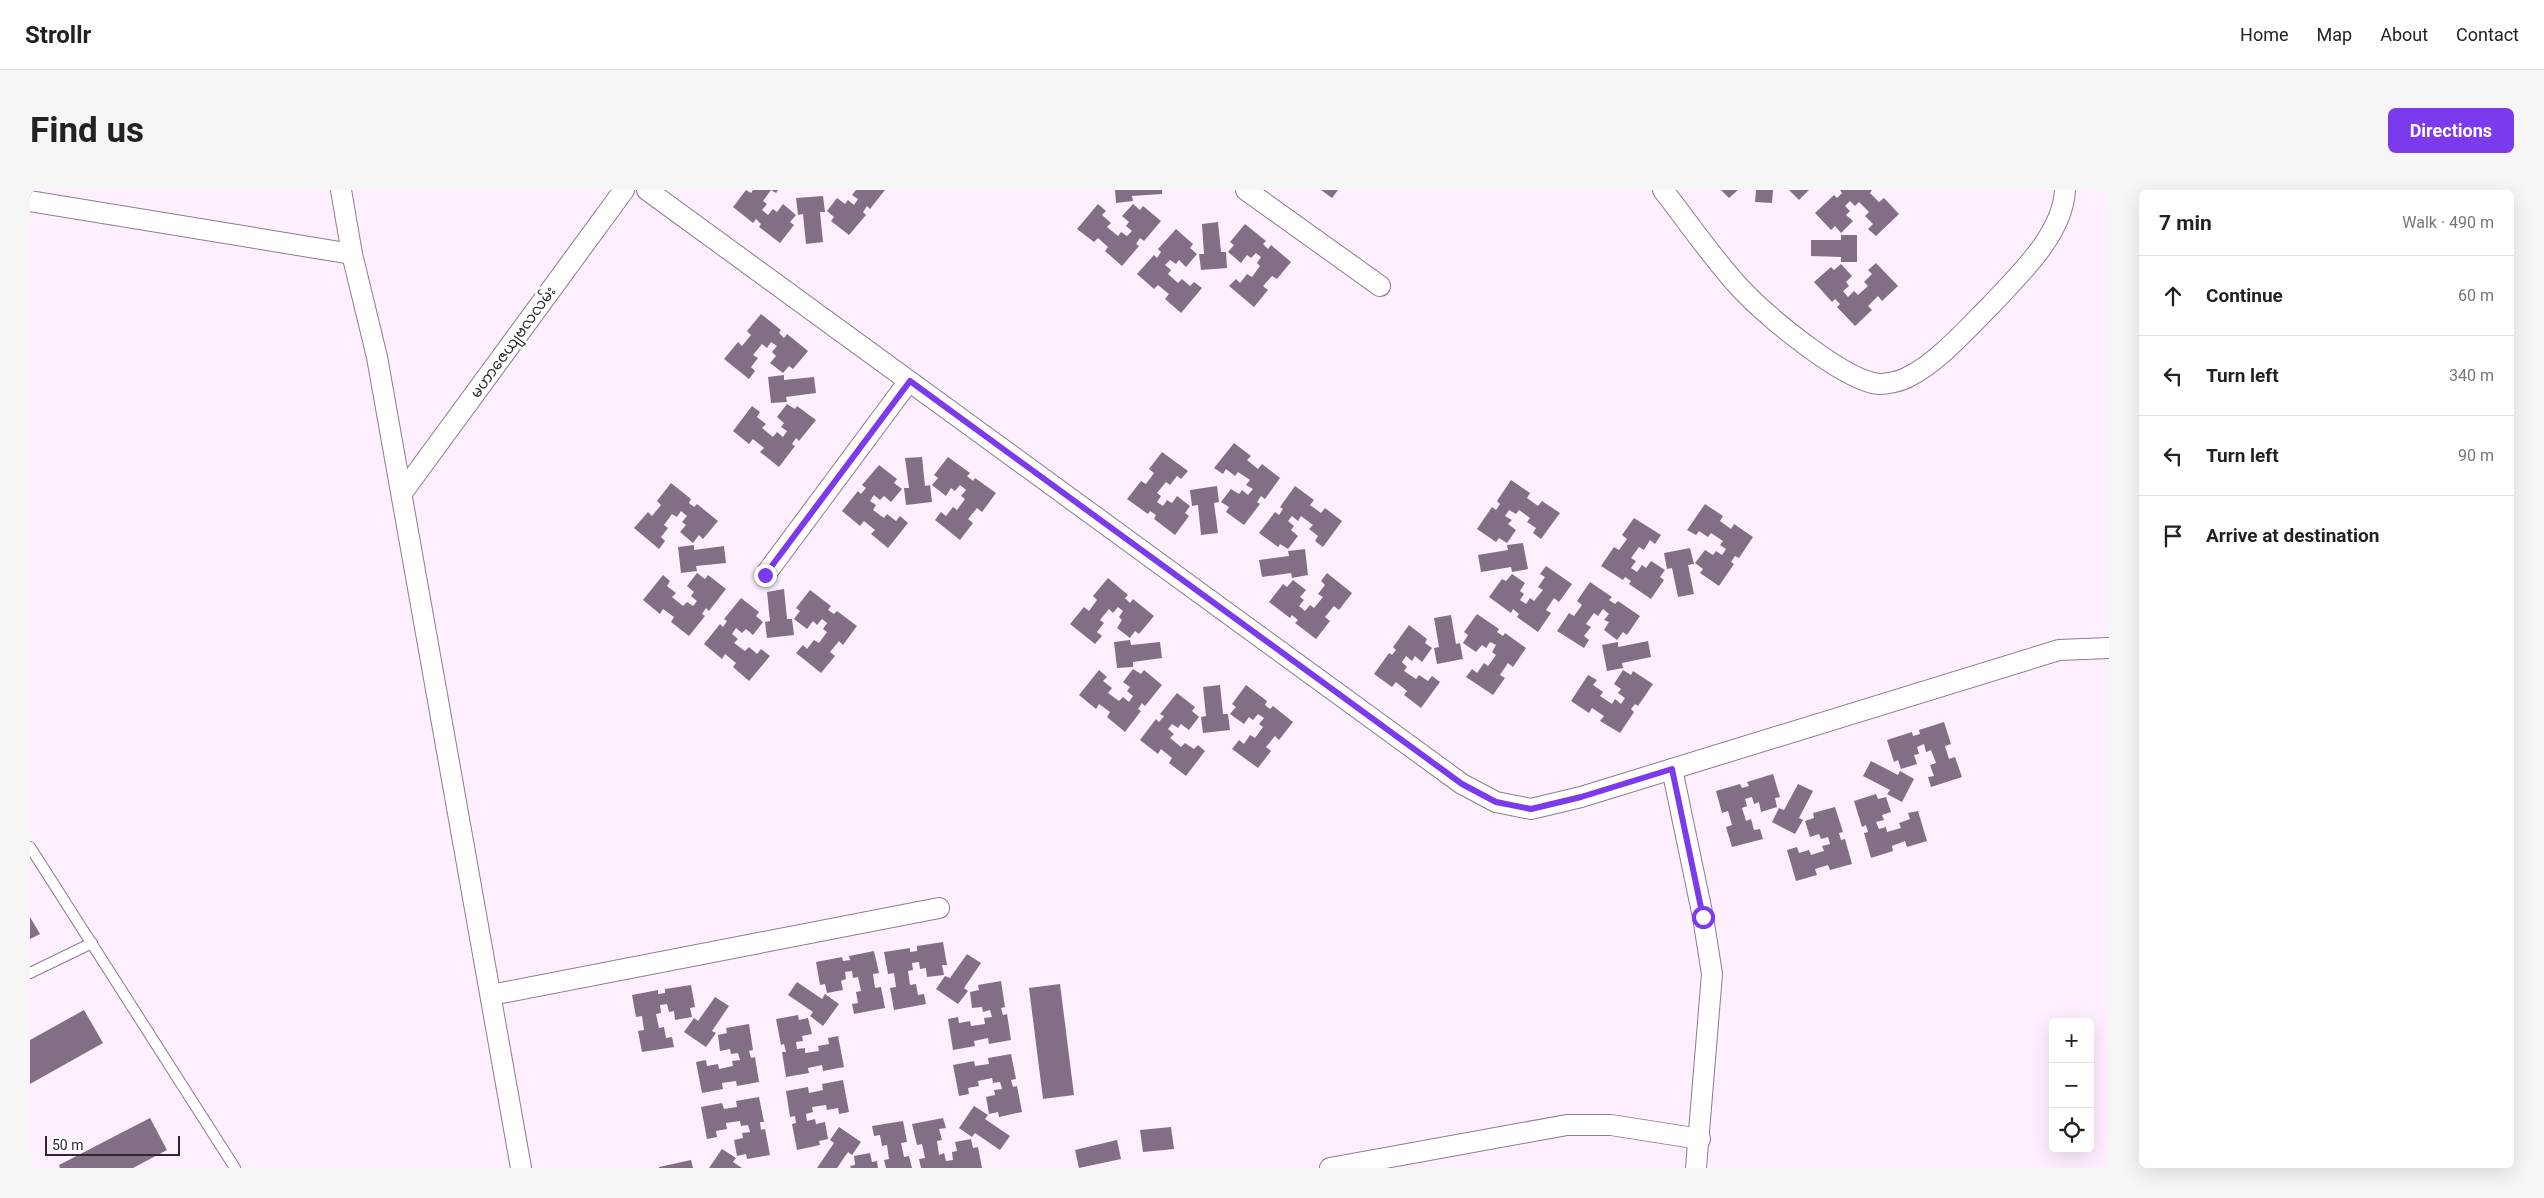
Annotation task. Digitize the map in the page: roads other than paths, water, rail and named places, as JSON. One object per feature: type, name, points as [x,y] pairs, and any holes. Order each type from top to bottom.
[{"type":"street","points":[[341,190],[352,254],[377,357],[522,1168]]},
{"type":"street","name":"မဟာဇေယျဗလလမ်း","points":[[402,493],[624,190]]},
{"type":"street","points":[[647,190],[1462,784],[1496,802],[1531,809],[1581,797],[2059,650],[2109,648]]},
{"type":"street","points":[[1246,190],[1380,286]]},
{"type":"street","points":[[1663,190],[1743,290],[1803,343],[1844,372],[1879,384],[1908,378],[1936,357],[1982,314],[2029,265],[2053,230],[2065,190]]},
{"type":"street","points":[[30,201],[352,254]]},
{"type":"street","points":[[765,575],[910,381]]},
{"type":"street","points":[[1672,769],[1703,917],[1712,974],[1700,1139],[1696,1168]]},
{"type":"street","points":[[491,995],[939,908]]},
{"type":"street","points":[[1330,1168],[1567,1125],[1611,1125],[1700,1139]]},
{"type":"lane","points":[[30,847],[236,1168]]},
{"type":"lane","points":[[30,972],[92,943]]}]
